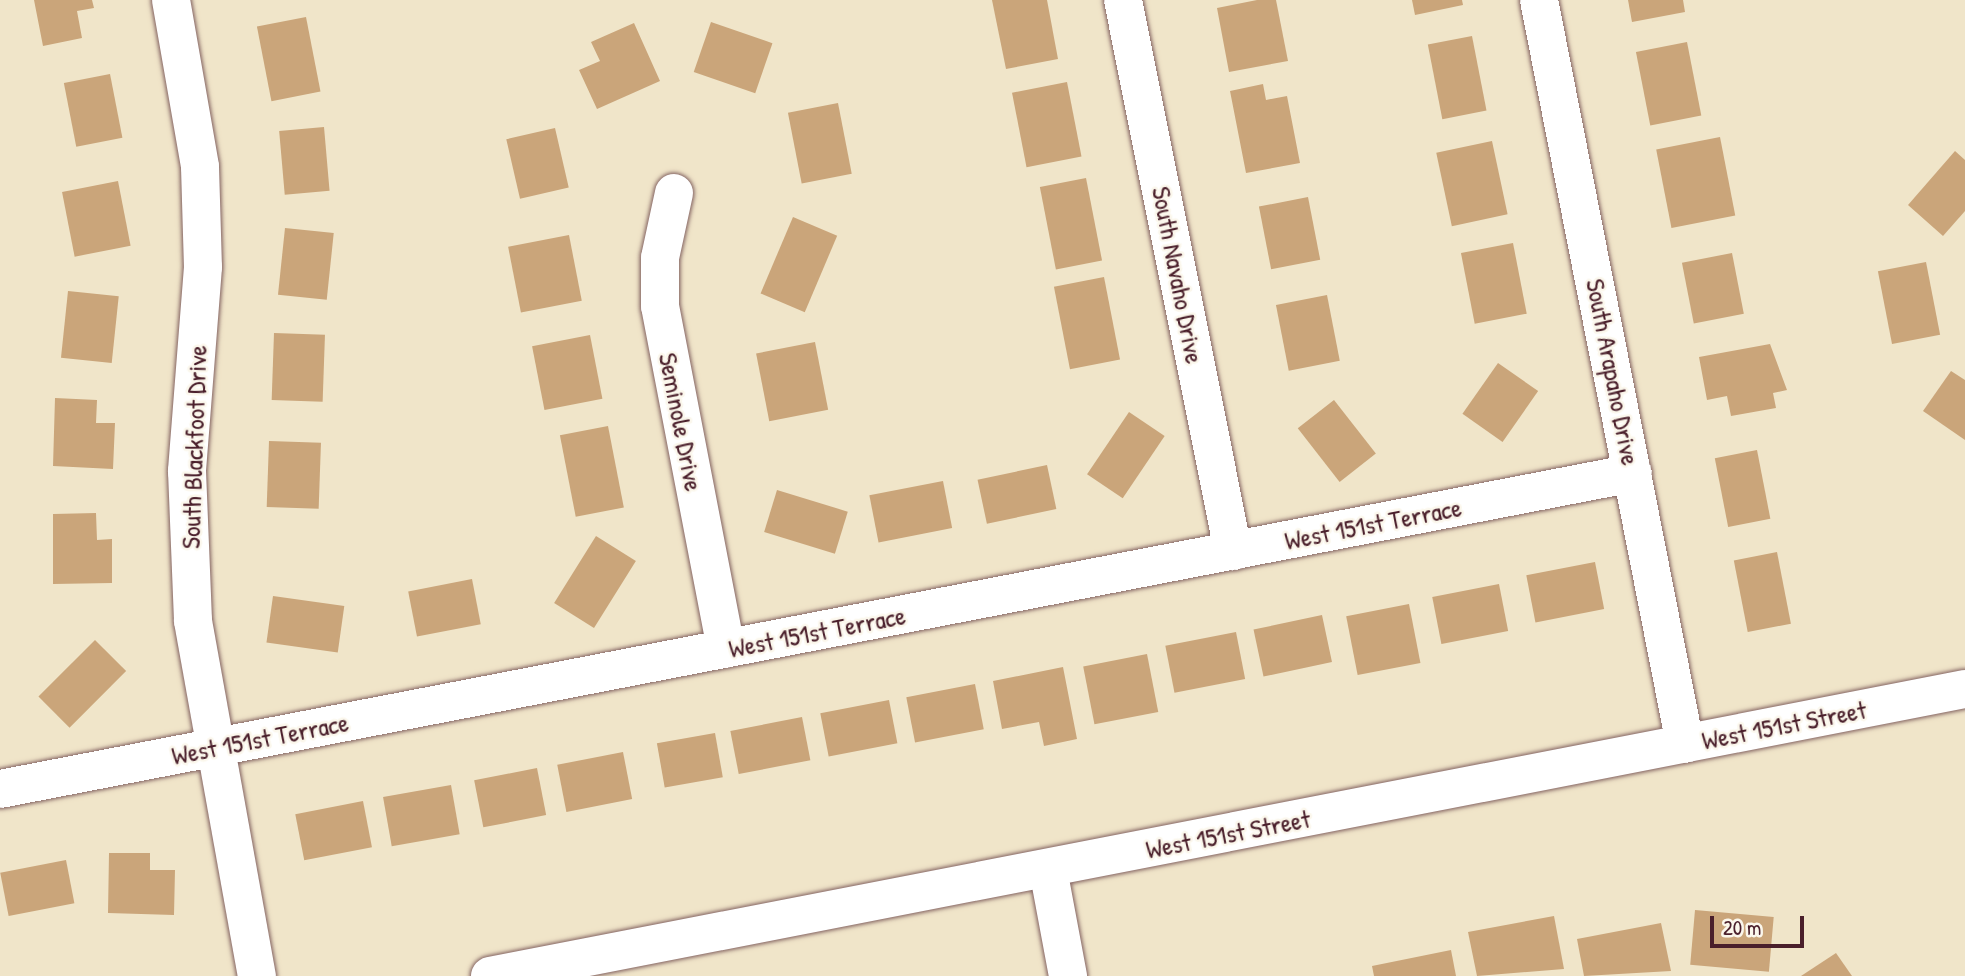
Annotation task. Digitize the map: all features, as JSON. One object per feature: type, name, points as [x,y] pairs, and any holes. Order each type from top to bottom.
[{"type":"street","name":"South Blackfoot Drive","points":[[170,0],[200,167],[203,267],[187,514],[193,621],[257,976]]},
{"type":"street","name":"South Navaho Drive","points":[[1124,0],[1233,551]]},
{"type":"street","name":"South Arapaho Drive","points":[[1539,0],[1685,744]]},
{"type":"street","name":"Seminole Drive","points":[[674,193],[660,258],[660,306],[726,649]]},
{"type":"street","name":"West 151st Terrace","points":[[0,789],[1633,473]]},
{"type":"street","name":"West 151st Street","points":[[490,976],[1965,689]]},
{"type":"street","points":[[1048,869],[1068,976]]},
{"type":"building","points":[[34,0],[92,0],[94,8],[77,11],[82,38],[43,46]]},
{"type":"building","points":[[992,0],[1047,0],[1058,59],[1006,69]]},
{"type":"building","points":[[1257,0],[1276,0],[1288,61],[1229,72],[1217,8]]},
{"type":"building","points":[[1412,0],[1462,0],[1463,5],[1415,15]]},
{"type":"building","points":[[1628,0],[1683,0],[1685,12],[1632,22]]},
{"type":"building","points":[[306,17],[321,92],[271,101],[257,27]]},
{"type":"building","points":[[711,22],[772,43],[755,93],[694,72]]},
{"type":"building","points":[[634,23],[660,81],[597,109],[579,70],[600,61],[591,42]]},
{"type":"building","points":[[1472,36],[1487,111],[1442,119],[1428,45]]},
{"type":"building","points":[[1687,42],[1701,116],[1650,126],[1636,52]]},
{"type":"building","points":[[110,74],[122,138],[76,147],[64,83]]},
{"type":"building","points":[[1067,82],[1082,157],[1027,167],[1012,93]]},
{"type":"building","points":[[1263,84],[1266,100],[1287,96],[1300,163],[1246,173],[1230,91]]},
{"type":"building","points":[[838,103],[852,174],[802,183],[788,113]]},
{"type":"building","points":[[324,127],[330,191],[285,195],[279,131]]},
{"type":"building","points":[[555,128],[569,187],[520,199],[506,139]]},
{"type":"building","points":[[1720,137],[1735,216],[1671,228],[1656,149]]},
{"type":"building","points":[[1492,141],[1508,214],[1452,226],[1436,153]]},
{"type":"building","points":[[1955,151],[1965,160],[1965,211],[1943,236],[1908,205]]},
{"type":"building","points":[[1086,178],[1102,260],[1056,269],[1040,187]]},
{"type":"building","points":[[118,181],[131,246],[75,257],[62,192]]},
{"type":"building","points":[[1308,197],[1320,260],[1271,269],[1259,207]]},
{"type":"building","points":[[793,217],[837,236],[805,312],[761,293]]},
{"type":"building","points":[[285,228],[334,233],[327,300],[278,295]]},
{"type":"building","points":[[569,235],[582,301],[521,313],[508,247]]},
{"type":"building","points":[[1513,243],[1527,314],[1475,324],[1461,253]]},
{"type":"building","points":[[1732,253],[1744,314],[1694,324],[1682,263]]},
{"type":"building","points":[[1926,262],[1940,335],[1892,344],[1878,271]]},
{"type":"building","points":[[1104,277],[1120,359],[1070,369],[1054,287]]},
{"type":"building","points":[[68,291],[119,296],[112,363],[61,358]]},
{"type":"building","points":[[1327,295],[1340,361],[1289,371],[1276,305]]},
{"type":"building","points":[[274,333],[325,335],[323,402],[272,400]]},
{"type":"building","points":[[590,335],[602,399],[544,410],[532,346]]},
{"type":"building","points":[[815,342],[828,410],[769,421],[756,353]]},
{"type":"building","points":[[1770,344],[1787,390],[1773,393],[1776,408],[1731,416],[1727,396],[1707,400],[1699,357]]},
{"type":"building","points":[[1498,363],[1538,391],[1503,442],[1462,414]]},
{"type":"building","points":[[1951,371],[1965,380],[1965,440],[1923,411]]},
{"type":"building","points":[[55,398],[97,400],[96,423],[115,423],[113,469],[53,466]]},
{"type":"building","points":[[1334,400],[1376,454],[1340,482],[1298,428]]},
{"type":"building","points":[[1129,412],[1165,436],[1123,498],[1087,474]]},
{"type":"building","points":[[608,426],[624,507],[576,517],[560,435]]},
{"type":"building","points":[[269,441],[321,443],[319,509],[267,507]]},
{"type":"building","points":[[1757,450],[1770,519],[1728,527],[1715,458]]},
{"type":"building","points":[[1047,465],[1056,509],[987,524],[978,480]]},
{"type":"building","points":[[943,481],[952,528],[879,542],[869,495]]},
{"type":"building","points":[[777,490],[848,512],[835,554],[764,532]]},
{"type":"building","points":[[96,513],[97,540],[112,539],[112,583],[53,584],[53,514]]},
{"type":"building","points":[[596,536],[636,561],[594,628],[554,603]]},
{"type":"building","points":[[1777,552],[1791,624],[1748,632],[1734,560]]},
{"type":"building","points":[[1595,562],[1604,609],[1535,622],[1526,575]]},
{"type":"building","points":[[472,579],[481,624],[417,637],[408,591]]},
{"type":"building","points":[[1499,584],[1508,631],[1441,644],[1432,597]]},
{"type":"building","points":[[273,596],[344,606],[338,653],[266,643]]},
{"type":"building","points":[[1409,604],[1420,663],[1358,675],[1346,616]]},
{"type":"building","points":[[1322,615],[1332,662],[1264,677],[1254,630]]},
{"type":"building","points":[[1236,632],[1245,679],[1174,693],[1165,646]]},
{"type":"building","points":[[95,640],[126,671],[70,728],[38,697]]},
{"type":"building","points":[[1147,654],[1158,712],[1094,724],[1083,666]]},
{"type":"building","points":[[1063,667],[1077,739],[1044,746],[1039,722],[1002,729],[993,681]]},
{"type":"building","points":[[975,684],[984,729],[915,743],[906,697]]},
{"type":"building","points":[[889,700],[897,743],[829,757],[820,713]]},
{"type":"building","points":[[802,717],[810,760],[739,774],[730,731]]},
{"type":"building","points":[[715,733],[723,777],[665,788],[657,743]]},
{"type":"building","points":[[623,752],[632,799],[566,812],[557,765]]},
{"type":"building","points":[[537,768],[546,815],[483,827],[474,780]]},
{"type":"building","points":[[451,785],[460,834],[392,846],[383,797]]},
{"type":"building","points":[[363,801],[372,847],[304,860],[295,814]]},
{"type":"building","points":[[109,853],[150,853],[150,870],[175,870],[174,915],[108,913]]},
{"type":"building","points":[[66,860],[74,903],[9,916],[0,873]]},
{"type":"building","points":[[1695,910],[1774,917],[1769,972],[1690,965]]},
{"type":"building","points":[[1554,916],[1564,969],[1477,976],[1468,932]]},
{"type":"building","points":[[1661,923],[1671,971],[1584,976],[1577,939]]},
{"type":"building","points":[[1451,950],[1456,976],[1374,976],[1372,966]]},
{"type":"building","points":[[1836,953],[1852,976],[1801,976]]}]
